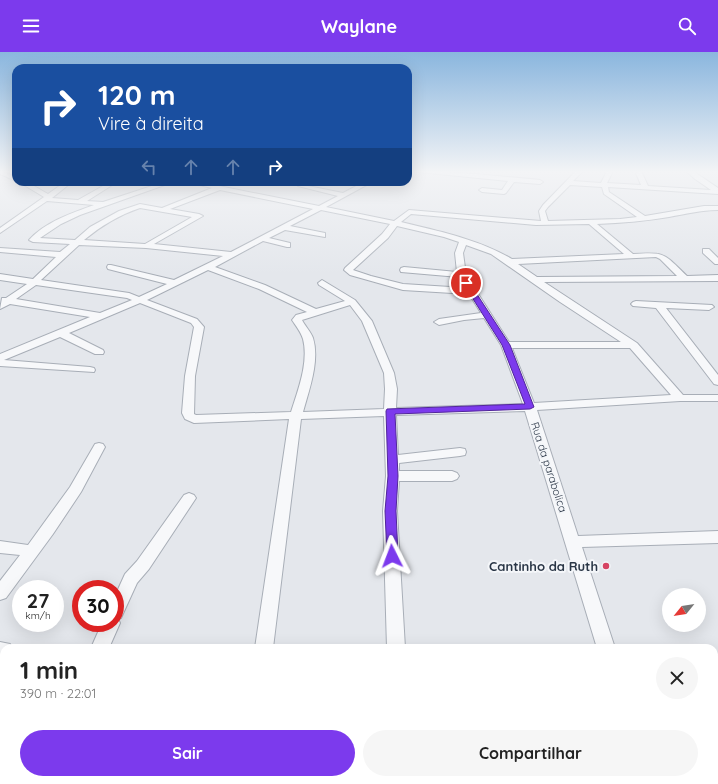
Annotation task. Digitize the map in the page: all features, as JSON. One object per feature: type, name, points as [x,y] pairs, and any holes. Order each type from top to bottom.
[{"type":"street","points":[[0,231],[37,205]]},
{"type":"street","points":[[103,205],[57,223],[33,240],[146,246],[230,254]]},
{"type":"street","points":[[162,209],[172,205]]},
{"type":"street","points":[[311,205],[446,235],[494,252],[563,300],[633,345],[680,398]]},
{"type":"street","points":[[0,358],[140,300],[208,267],[324,205]]},
{"type":"street","points":[[545,223],[542,210],[546,205]]},
{"type":"street","points":[[624,205],[644,218]]},
{"type":"street","points":[[0,306],[4,299],[34,282],[76,242],[104,221],[121,212],[138,206],[199,216],[146,246]]},
{"type":"street","points":[[471,291],[403,287],[348,270],[385,236],[401,217],[412,212],[525,223],[545,223],[592,222],[644,218],[704,208],[718,208]]},
{"type":"street","points":[[592,222],[631,256]]},
{"type":"street","points":[[283,227],[322,235]]},
{"type":"street","points":[[261,238],[287,245]]},
{"type":"street","name":"Rua da parabolica","points":[[463,241],[459,253],[462,275],[506,345],[530,407],[605,644]]},
{"type":"street","points":[[0,250],[62,255]]},
{"type":"street","points":[[706,251],[718,262]]},
{"type":"street","points":[[510,262],[657,255],[663,257],[684,278]]},
{"type":"street","points":[[111,267],[175,282]]},
{"type":"street","points":[[208,267],[262,287],[315,312]]},
{"type":"street","points":[[404,270],[462,275]]},
{"type":"street","points":[[0,277],[123,295],[194,321],[199,327],[190,376],[188,413],[189,416],[194,419],[296,414],[530,407],[680,398],[718,398]]},
{"type":"street","points":[[535,280],[718,278]]},
{"type":"street","points":[[322,283],[352,302],[367,321],[389,373],[392,389],[390,411],[393,476],[390,511],[396,644]]},
{"type":"street","points":[[4,299],[102,316]]},
{"type":"street","points":[[265,644],[296,414],[303,391],[310,349],[308,338],[297,320],[299,317],[352,302]]},
{"type":"street","points":[[636,304],[709,307]]},
{"type":"street","points":[[659,305],[718,382]]},
{"type":"street","points":[[439,322],[464,317],[486,315]]},
{"type":"street","points":[[61,332],[99,352]]},
{"type":"street","points":[[506,345],[633,345]]},
{"type":"street","points":[[0,363],[90,370]]},
{"type":"street","points":[[0,593],[48,530],[76,489],[99,447]]},
{"type":"street","points":[[392,460],[460,452]]},
{"type":"street","points":[[393,476],[452,476]]},
{"type":"street","points":[[124,594],[131,579],[143,565],[189,498]]},
{"type":"street","points":[[573,542],[718,537]]},
{"type":"street","points":[[0,547],[31,551]]},
{"type":"street","points":[[102,644],[107,632]]},
{"type":"place","name":"Cantinho da Ruth","points":[[606,566]]},
{"type":"route","points":[[392,556],[390,511],[393,476],[390,411],[530,407],[506,345],[466,283]]}]
